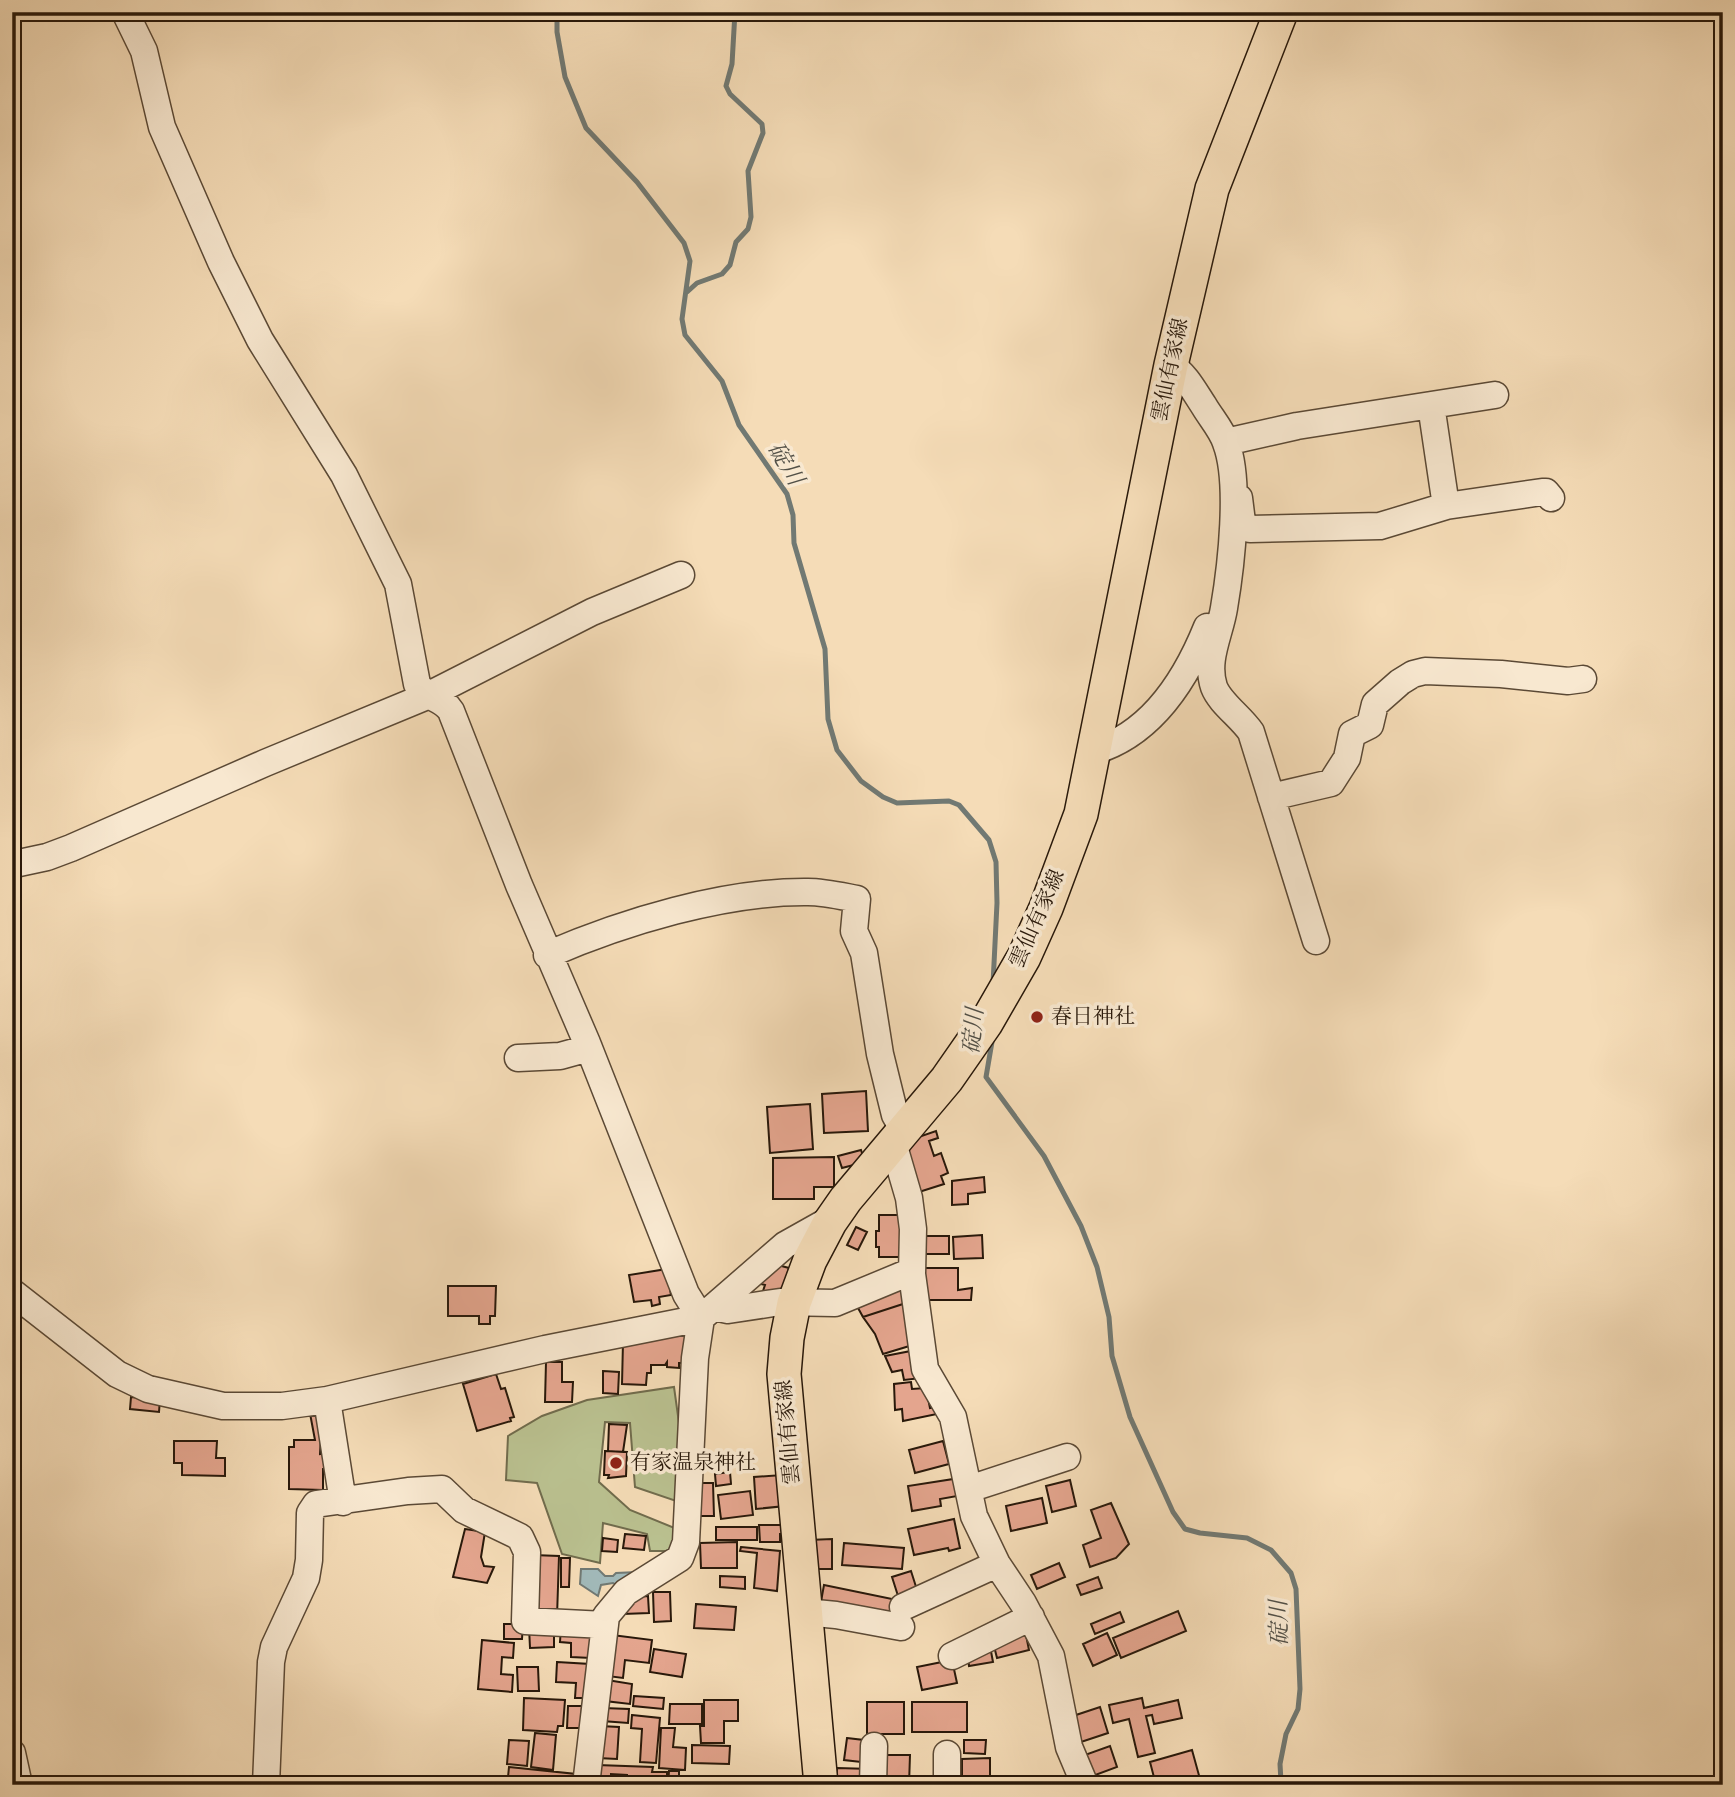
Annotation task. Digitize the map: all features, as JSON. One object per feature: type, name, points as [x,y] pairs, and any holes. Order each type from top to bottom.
[{"type":"main road","name":"雲仙有家線","points":[[821,1785],[784,1374],[794,1303],[810,1260],[830,1222],[852,1191],[947,1079],[994,1010],[1024,957],[1082,814],[1171,365],[1212,189],[1281,12]]},
{"type":"street","points":[[125,12],[144,51],[162,127],[221,262],[260,340],[344,475],[398,584],[417,684],[427,696],[443,702],[451,711],[547,955],[589,1048],[685,1294],[707,1312]]},
{"type":"street","points":[[1171,365],[1181,371],[1226,442],[1232,470],[1230,570],[1224,612],[1213,651],[1214,687],[1220,698],[1243,720],[1251,732],[1316,941]]},
{"type":"street","points":[[1226,442],[1297,426],[1495,395]]},
{"type":"street","points":[[1431,405],[1446,506]]},
{"type":"street","points":[[1233,493],[1238,496],[1243,526],[1250,529],[1380,526],[1446,506],[1542,492],[1546,492],[1551,498]]},
{"type":"street","points":[[1094,751],[1108,747],[1130,733],[1158,710],[1176,688],[1194,660],[1230,570]]},
{"type":"street","points":[[12,860],[19,863],[71,848],[427,696],[580,618],[681,575]]},
{"type":"street","points":[[1271,797],[1331,783],[1347,758],[1352,734],[1370,725],[1375,704],[1413,674],[1441,670],[1568,681],[1583,679]]},
{"type":"street","points":[[547,955],[596,934],[712,903],[807,892],[857,899],[854,931],[864,953],[880,1054],[895,1115],[910,1208],[913,1229],[912,1273],[925,1369],[953,1417],[974,1516],[997,1564],[1031,1617],[1051,1656],[1069,1747],[1085,1785]]},
{"type":"street","points":[[519,1058],[560,1056],[589,1048]]},
{"type":"street","points":[[586,1785],[606,1616],[620,1598],[680,1558],[685,1542],[695,1358],[707,1312],[785,1245],[830,1222]]},
{"type":"street","points":[[12,1292],[117,1374],[148,1389],[223,1406],[282,1406],[327,1400],[707,1312],[780,1302],[835,1303],[912,1273]]},
{"type":"street","points":[[327,1400],[343,1502]]},
{"type":"street","points":[[969,1489],[1067,1457]]},
{"type":"street","points":[[266,1785],[271,1662],[274,1647],[306,1577],[310,1513],[316,1504],[442,1489],[464,1510],[520,1537],[527,1552],[525,1621],[606,1625]]},
{"type":"street","points":[[805,1612],[902,1617],[997,1564]]},
{"type":"street","points":[[951,1656],[1031,1617]]},
{"type":"street","points":[[873,1785],[874,1746]]},
{"type":"street","points":[[12,1753],[19,1785]]},
{"type":"street","points":[[947,1754],[947,1785]]},
{"type":"green space","points":[[674,1387],[684,1459],[679,1502],[635,1487],[630,1423],[605,1422],[599,1482],[630,1510],[677,1529],[669,1551],[650,1551],[647,1534],[603,1523],[600,1563],[562,1554],[537,1483],[506,1480],[508,1436],[542,1416],[587,1400]]},
{"type":"water","points":[[581,1569],[598,1569],[605,1576],[640,1572],[620,1587],[613,1583],[601,1585],[598,1596],[580,1584]]},
{"type":"building","points":[[866,1091],[868,1131],[824,1133],[822,1094]]},
{"type":"building","points":[[810,1104],[813,1149],[770,1153],[767,1107]]},
{"type":"building","points":[[936,1131],[938,1138],[929,1141],[934,1156],[941,1153],[948,1173],[941,1176],[944,1184],[919,1192],[901,1143]]},
{"type":"building","points":[[861,1150],[865,1162],[842,1168],[838,1156]]},
{"type":"building","points":[[834,1157],[834,1187],[814,1187],[814,1199],[773,1199],[773,1158]]},
{"type":"building","points":[[984,1177],[985,1192],[968,1194],[968,1204],[952,1205],[952,1181]]},
{"type":"building","points":[[879,1215],[902,1215],[902,1257],[879,1257],[876,1231],[879,1231]]},
{"type":"building","points":[[856,1227],[867,1232],[858,1250],[847,1245]]},
{"type":"building","points":[[982,1235],[983,1258],[954,1259],[953,1237]]},
{"type":"building","points":[[922,1236],[949,1236],[949,1254],[922,1254]]},
{"type":"building","points":[[774,1264],[789,1268],[781,1297],[763,1291],[765,1285],[761,1284],[764,1271]]},
{"type":"building","points":[[922,1268],[958,1268],[958,1290],[972,1288],[971,1300],[922,1300]]},
{"type":"building","points":[[667,1269],[671,1295],[659,1297],[660,1304],[652,1306],[651,1300],[634,1302],[629,1275]]},
{"type":"building","points":[[902,1282],[906,1303],[863,1317],[852,1297]]},
{"type":"building","points":[[448,1286],[496,1286],[495,1316],[490,1316],[490,1324],[479,1324],[479,1316],[448,1316]]},
{"type":"building","points":[[906,1303],[916,1344],[883,1354],[875,1334],[863,1317]]},
{"type":"building","points":[[690,1330],[685,1363],[679,1363],[679,1368],[667,1367],[667,1362],[665,1365],[651,1365],[646,1385],[622,1384],[623,1342]]},
{"type":"building","points":[[916,1350],[922,1378],[904,1380],[902,1370],[892,1372],[885,1356]]},
{"type":"building","points":[[546,1362],[562,1362],[562,1382],[573,1382],[572,1402],[545,1402]]},
{"type":"building","points":[[603,1371],[619,1372],[618,1394],[603,1393]]},
{"type":"building","points":[[496,1374],[501,1389],[505,1388],[514,1417],[510,1418],[511,1421],[477,1431],[463,1384]]},
{"type":"building","points":[[911,1382],[912,1389],[926,1388],[930,1408],[936,1407],[937,1414],[903,1421],[902,1409],[895,1410],[894,1384]]},
{"type":"building","points":[[131,1397],[160,1399],[159,1412],[130,1409]]},
{"type":"building","points":[[323,1406],[320,1454],[328,1453],[329,1467],[323,1469],[323,1490],[289,1489],[289,1447],[294,1447],[294,1440],[315,1440],[309,1408]]},
{"type":"building","points":[[609,1424],[627,1425],[623,1452],[608,1451]]},
{"type":"building","points":[[174,1441],[217,1441],[216,1458],[225,1458],[225,1476],[182,1475],[182,1463],[174,1463]]},
{"type":"building","points":[[943,1441],[949,1464],[915,1473],[909,1450]]},
{"type":"building","name":"有家温泉神社","points":[[605,1451],[627,1452],[626,1476],[608,1478],[609,1475],[604,1475]]},
{"type":"building","points":[[730,1472],[731,1484],[716,1486],[715,1474]]},
{"type":"building","points":[[782,1475],[785,1506],[756,1509],[754,1477]]},
{"type":"building","points":[[960,1478],[963,1495],[940,1499],[941,1506],[912,1511],[908,1486]]},
{"type":"building","points":[[1070,1480],[1076,1506],[1052,1512],[1046,1486]]},
{"type":"building","points":[[700,1483],[713,1483],[714,1516],[700,1516]]},
{"type":"building","points":[[750,1491],[753,1515],[721,1519],[718,1495]]},
{"type":"building","points":[[1042,1498],[1047,1523],[1011,1531],[1006,1506]]},
{"type":"building","points":[[1111,1503],[1129,1544],[1116,1558],[1090,1567],[1083,1545],[1101,1538],[1091,1510]]},
{"type":"building","points":[[954,1519],[960,1548],[914,1555],[908,1529]]},
{"type":"building","points":[[759,1525],[783,1525],[780,1542],[760,1542]]},
{"type":"building","points":[[716,1527],[757,1527],[757,1540],[716,1540]]},
{"type":"building","points":[[465,1529],[485,1532],[481,1557],[484,1566],[494,1567],[487,1583],[453,1577]]},
{"type":"building","points":[[625,1534],[646,1536],[644,1550],[623,1548]]},
{"type":"building","points":[[603,1538],[618,1540],[617,1552],[602,1551]]},
{"type":"building","points":[[832,1539],[832,1569],[809,1569],[809,1540]]},
{"type":"building","points":[[737,1542],[737,1568],[701,1568],[700,1543]]},
{"type":"building","points":[[844,1543],[904,1548],[902,1569],[842,1565]]},
{"type":"building","points":[[741,1547],[780,1551],[777,1591],[754,1588],[757,1553],[740,1551]]},
{"type":"building","points":[[533,1555],[559,1556],[557,1617],[530,1615]]},
{"type":"building","points":[[561,1558],[570,1558],[569,1587],[561,1587]]},
{"type":"building","points":[[1059,1563],[1065,1577],[1037,1589],[1031,1575]]},
{"type":"building","points":[[911,1571],[918,1593],[899,1599],[892,1577]]},
{"type":"building","points":[[720,1576],[745,1577],[745,1589],[720,1587]]},
{"type":"building","points":[[1098,1577],[1102,1588],[1081,1595],[1077,1585]]},
{"type":"building","points":[[824,1585],[897,1600],[893,1621],[820,1607]]},
{"type":"building","points":[[653,1592],[670,1592],[671,1621],[654,1622]]},
{"type":"building","points":[[648,1596],[649,1613],[623,1614],[623,1597]]},
{"type":"building","points":[[696,1604],[736,1607],[734,1630],[694,1628]]},
{"type":"building","points":[[1178,1611],[1186,1631],[1121,1658],[1113,1638]]},
{"type":"building","points":[[1120,1612],[1124,1622],[1095,1634],[1091,1624]]},
{"type":"building","points":[[504,1624],[523,1624],[522,1639],[504,1639]]},
{"type":"building","points":[[554,1626],[554,1647],[530,1648],[529,1627]]},
{"type":"building","points":[[561,1627],[592,1628],[591,1658],[571,1657],[571,1643],[560,1642]]},
{"type":"building","points":[[1025,1630],[1029,1650],[997,1658],[992,1638]]},
{"type":"building","points":[[1107,1633],[1117,1655],[1093,1666],[1083,1644]]},
{"type":"building","points":[[612,1635],[652,1640],[649,1663],[625,1660],[623,1678],[607,1676]]},
{"type":"building","points":[[482,1640],[514,1643],[513,1658],[502,1657],[501,1674],[513,1675],[512,1692],[478,1689]]},
{"type":"building","points":[[990,1646],[993,1662],[969,1666],[967,1649]]},
{"type":"building","points":[[654,1649],[686,1654],[682,1677],[650,1672]]},
{"type":"building","points":[[952,1660],[957,1683],[922,1690],[917,1667]]},
{"type":"building","points":[[557,1662],[590,1664],[588,1698],[575,1698],[576,1683],[556,1682]]},
{"type":"building","points":[[517,1667],[538,1667],[539,1691],[518,1691]]},
{"type":"building","points":[[607,1680],[632,1684],[630,1704],[605,1701]]},
{"type":"building","points":[[634,1696],[664,1698],[663,1709],[633,1706]]},
{"type":"building","points":[[524,1698],[565,1700],[563,1726],[558,1726],[557,1732],[523,1730]]},
{"type":"building","points":[[1142,1698],[1144,1708],[1178,1700],[1182,1718],[1154,1724],[1152,1715],[1146,1716],[1155,1753],[1138,1757],[1129,1719],[1113,1723],[1109,1705]]},
{"type":"building","points":[[704,1700],[738,1700],[738,1721],[724,1721],[724,1743],[701,1743],[700,1726],[704,1726]]},
{"type":"building","points":[[867,1702],[904,1702],[904,1734],[867,1734]]},
{"type":"building","points":[[912,1702],[967,1702],[967,1732],[912,1732]]},
{"type":"building","points":[[670,1704],[702,1704],[702,1724],[669,1724]]},
{"type":"building","points":[[568,1706],[582,1706],[581,1728],[567,1728]]},
{"type":"building","points":[[1100,1707],[1108,1733],[1081,1742],[1073,1716]]},
{"type":"building","points":[[603,1708],[629,1709],[628,1723],[602,1721]]},
{"type":"building","points":[[632,1715],[660,1718],[656,1763],[640,1762],[642,1729],[631,1728]]},
{"type":"building","points":[[600,1726],[619,1727],[617,1759],[598,1758]]},
{"type":"building","points":[[661,1728],[675,1728],[673,1747],[686,1748],[685,1770],[659,1768]]},
{"type":"building","points":[[535,1733],[556,1735],[553,1770],[531,1767]]},
{"type":"building","points":[[847,1738],[872,1741],[870,1763],[844,1760]]},
{"type":"building","points":[[509,1740],[529,1741],[527,1766],[507,1764]]},
{"type":"building","points":[[964,1740],[986,1740],[985,1754],[964,1753]]},
{"type":"building","points":[[692,1745],[730,1746],[729,1764],[692,1763]]},
{"type":"building","points":[[1110,1746],[1117,1767],[1090,1777],[1082,1756]]},
{"type":"building","points":[[1192,1750],[1200,1779],[1180,1785],[1156,1785],[1150,1762]]},
{"type":"building","points":[[881,1755],[910,1755],[909,1785],[881,1785]]},
{"type":"building","points":[[990,1758],[990,1785],[962,1785],[962,1759]]},
{"type":"building","points":[[597,1765],[653,1767],[652,1772],[667,1772],[667,1785],[627,1785],[627,1775],[611,1774],[611,1785],[596,1785]]},
{"type":"building","points":[[509,1767],[576,1774],[574,1785],[517,1785],[518,1778],[508,1777]]},
{"type":"building","points":[[837,1768],[871,1769],[870,1785],[836,1785]]},
{"type":"building","points":[[669,1771],[679,1771],[679,1785],[668,1785]]},
{"type":"waterway","name":"碇川","points":[[557,12],[557,32],[565,77],[586,128],[637,182],[684,243],[690,261],[682,319],[685,335],[722,381],[739,425],[787,494],[793,515],[794,543],[825,649],[828,719],[837,750],[861,781],[883,797],[897,803],[949,801],[959,805],[989,840],[996,862],[993,984]]},
{"type":"waterway","points":[[687,292],[697,283],[722,274],[730,265],[736,242],[748,229],[751,217],[748,171],[763,133],[762,124],[730,94],[726,86],[732,64],[735,12]]},
{"type":"waterway","name":"碇川","points":[[993,1036],[986,1077],[1044,1156],[1081,1226],[1097,1267],[1109,1317],[1112,1356],[1130,1417],[1173,1512],[1185,1529],[1247,1538],[1271,1550],[1291,1573],[1296,1589],[1300,1689],[1298,1709],[1286,1734],[1280,1764],[1281,1782],[1284,1785]]},
{"type":"place","name":"春日神社","points":[[1037,1017]]},
{"type":"place","name":"有家温泉神社","points":[[616,1463]]}]
